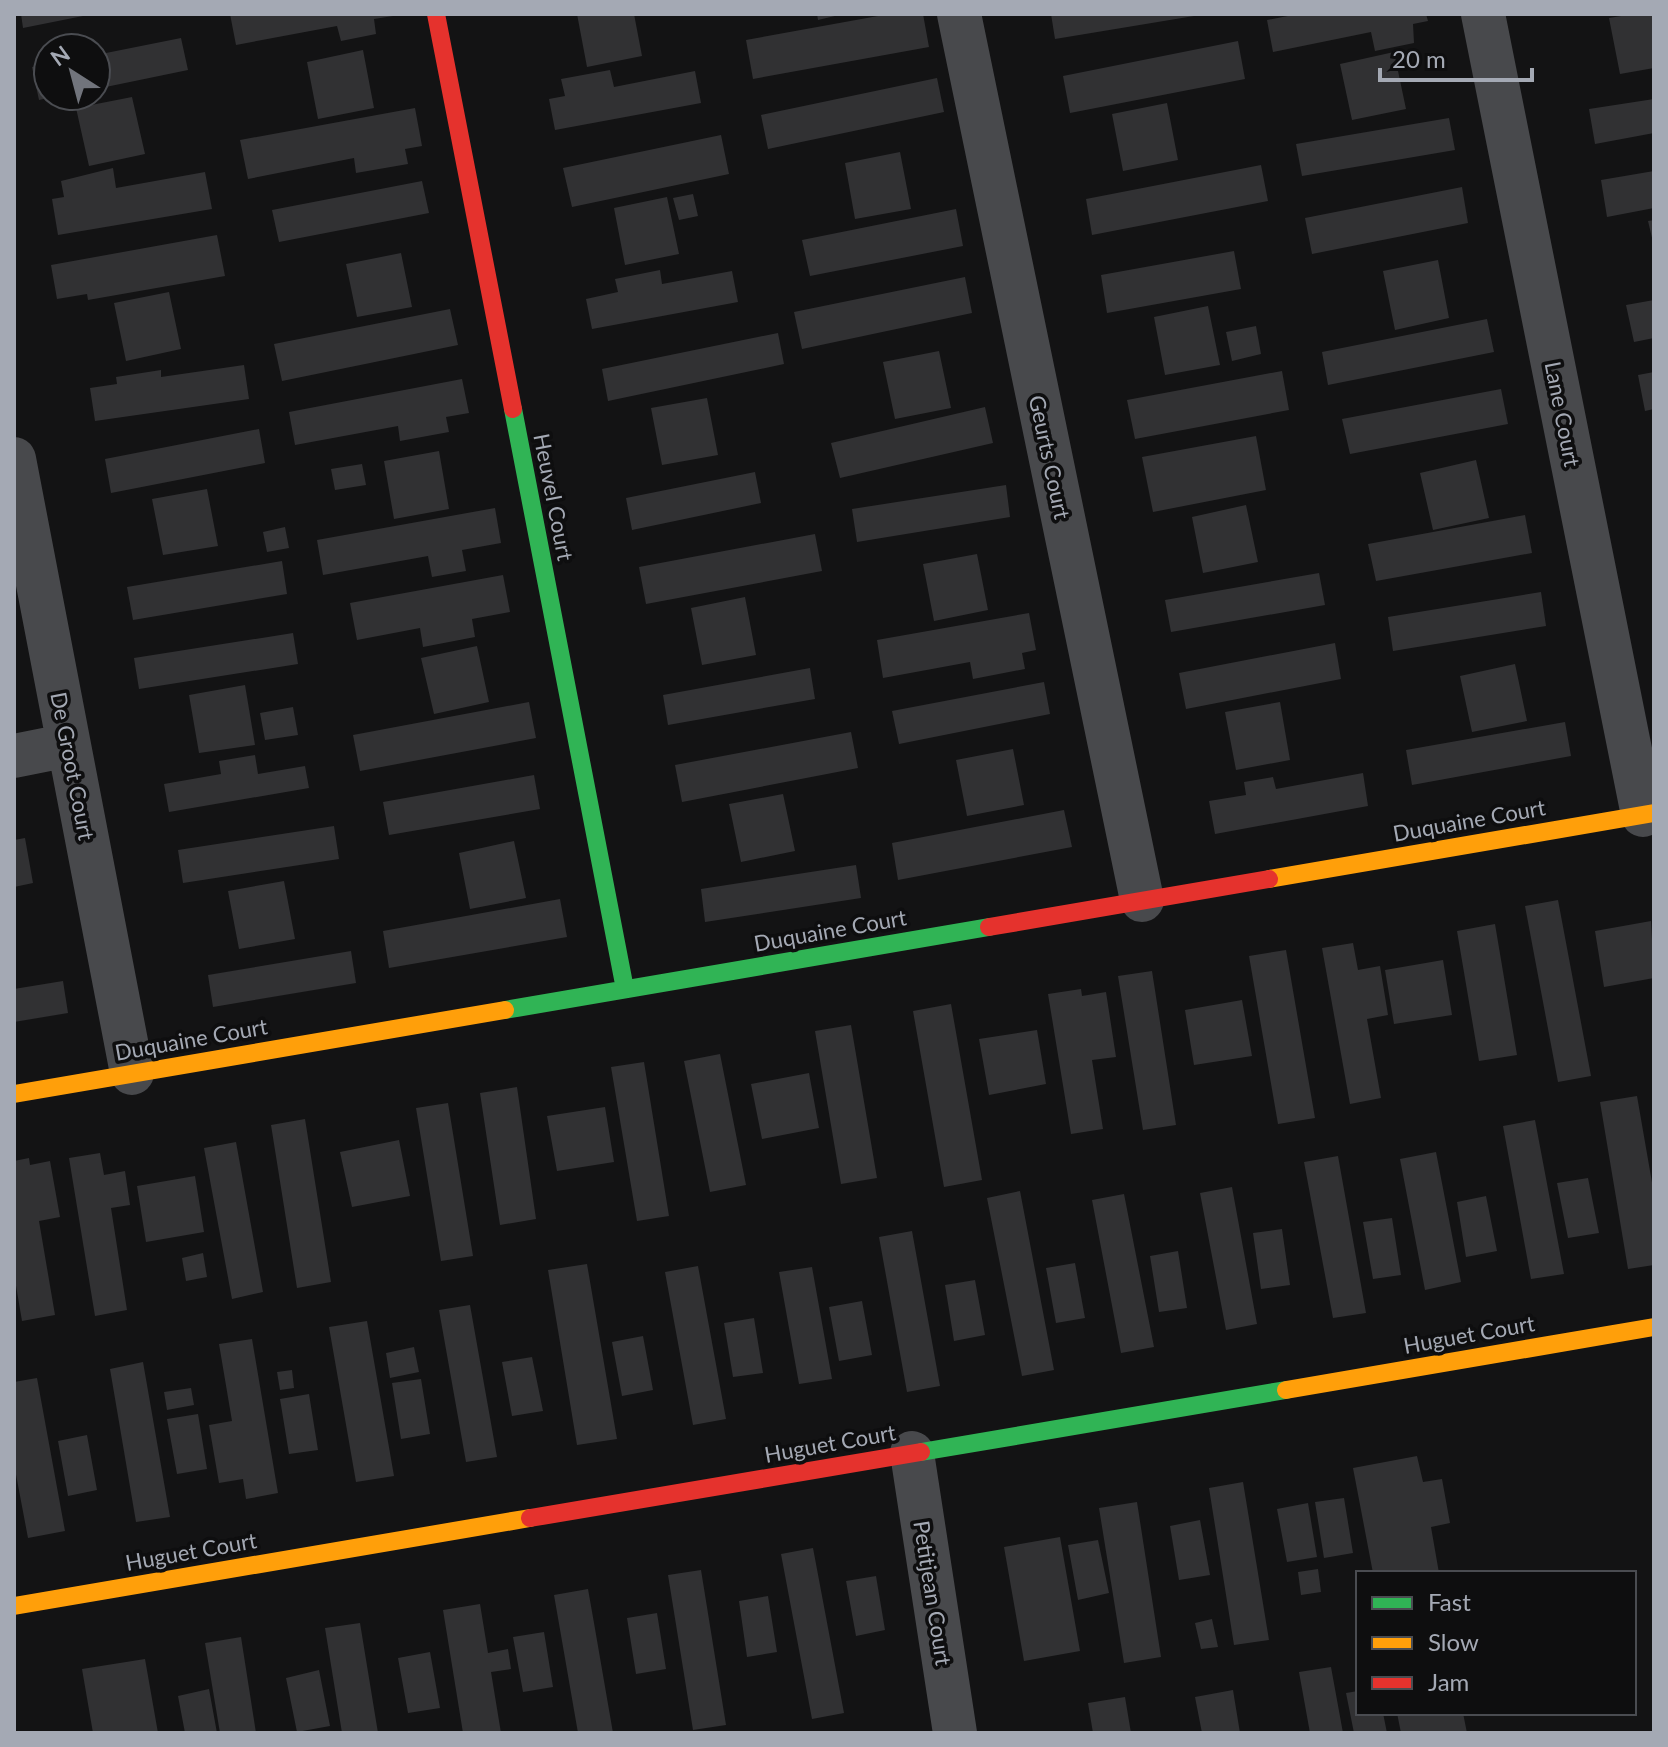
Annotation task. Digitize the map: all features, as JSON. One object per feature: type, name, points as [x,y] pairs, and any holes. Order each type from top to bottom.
[{"type":"street","name":"Heuvel Court","points":[[436,14],[625,989]]},
{"type":"street","name":"Geurts Court","points":[[959,14],[1142,900]]},
{"type":"street","name":"Lane Court","points":[[1483,14],[1648,814]]},
{"type":"street","name":"De Groot Court","points":[[14,459],[132,1073]]},
{"type":"street","points":[[14,756],[69,745]]},
{"type":"street","name":"Duquaine Court","points":[[14,1094],[1648,814]]},
{"type":"street","name":"Huguet Court","points":[[14,1606],[1654,1327]]},
{"type":"street","name":"Petitjean Court","points":[[912,1453],[955,1733]]},
{"type":"building","points":[[21,14],[88,14],[88,15],[23,28]]},
{"type":"building","points":[[230,14],[393,16],[374,19],[376,34],[341,41],[337,26],[236,45]]},
{"type":"building","points":[[577,14],[634,14],[642,56],[587,67]]},
{"type":"building","points":[[817,14],[839,14],[839,15],[818,20]]},
{"type":"building","points":[[889,14],[923,14],[929,47],[753,79],[746,40]]},
{"type":"building","points":[[1051,14],[1194,14],[1194,16],[1055,39]]},
{"type":"building","points":[[1298,14],[1426,14],[1428,21],[1413,24],[1414,43],[1375,51],[1371,32],[1273,52],[1267,20]]},
{"type":"building","points":[[1654,14],[1654,68],[1620,74],[1609,18]]},
{"type":"building","points":[[181,38],[188,70],[112,86],[112,52]]},
{"type":"building","points":[[1238,41],[1245,79],[1070,113],[1063,76]]},
{"type":"building","points":[[363,50],[374,108],[318,119],[307,62]]},
{"type":"building","points":[[1394,52],[1406,109],[1352,120],[1340,64]]},
{"type":"building","points":[[610,70],[614,87],[695,71],[701,103],[555,130],[549,99],[565,96],[561,79]]},
{"type":"building","points":[[937,78],[944,112],[768,149],[761,115]]},
{"type":"building","points":[[132,97],[145,154],[89,166],[77,112],[112,112],[112,101]]},
{"type":"building","points":[[1654,99],[1654,133],[1595,144],[1589,109]]},
{"type":"building","points":[[1167,103],[1178,160],[1123,171],[1112,114]]},
{"type":"building","points":[[415,108],[422,146],[405,149],[408,164],[356,173],[354,158],[248,179],[240,140]]},
{"type":"building","points":[[1449,118],[1455,150],[1302,176],[1296,144]]},
{"type":"building","points":[[721,135],[729,174],[572,207],[563,168]]},
{"type":"building","points":[[900,152],[911,209],[855,219],[845,163]]},
{"type":"building","points":[[1261,165],[1268,201],[1092,235],[1086,199]]},
{"type":"building","points":[[113,168],[116,188],[205,172],[212,209],[58,235],[52,199],[64,197],[61,181]]},
{"type":"building","points":[[1654,171],[1654,208],[1607,217],[1601,180]]},
{"type":"building","points":[[422,181],[429,213],[279,242],[272,210]]},
{"type":"building","points":[[1462,187],[1468,223],[1312,254],[1305,218]]},
{"type":"building","points":[[693,194],[698,216],[679,220],[673,198]]},
{"type":"building","points":[[667,197],[679,254],[625,265],[614,208]]},
{"type":"building","points":[[956,209],[963,246],[810,276],[802,240]]},
{"type":"building","points":[[1654,220],[1654,242],[1653,242],[1648,221]]},
{"type":"building","points":[[217,235],[225,276],[88,300],[87,294],[57,299],[51,265]]},
{"type":"building","points":[[1234,251],[1241,289],[1107,313],[1101,275]]},
{"type":"building","points":[[401,253],[412,307],[357,317],[346,264]]},
{"type":"building","points":[[1438,260],[1449,318],[1395,330],[1383,271]]},
{"type":"building","points":[[660,270],[662,284],[732,271],[738,302],[592,329],[586,299],[618,292],[615,279]]},
{"type":"building","points":[[965,277],[972,313],[802,349],[794,312]]},
{"type":"building","points":[[169,292],[181,349],[126,361],[114,303]]},
{"type":"building","points":[[1654,300],[1654,338],[1634,342],[1626,305]]},
{"type":"building","points":[[1208,306],[1220,365],[1165,375],[1154,317]]},
{"type":"building","points":[[450,309],[458,345],[282,381],[274,344]]},
{"type":"building","points":[[1487,319],[1494,352],[1328,385],[1322,352]]},
{"type":"building","points":[[1256,326],[1261,354],[1232,361],[1226,332]]},
{"type":"building","points":[[778,333],[784,364],[608,401],[602,369]]},
{"type":"building","points":[[939,351],[951,408],[895,419],[883,362]]},
{"type":"building","points":[[244,365],[249,399],[95,421],[90,388],[117,384],[116,377],[161,370],[161,377]]},
{"type":"building","points":[[1282,371],[1289,410],[1135,439],[1127,400]]},
{"type":"building","points":[[1654,372],[1654,409],[1645,411],[1638,375]]},
{"type":"building","points":[[462,379],[469,413],[446,417],[449,432],[400,441],[398,426],[295,445],[289,412]]},
{"type":"building","points":[[1501,389],[1508,424],[1350,454],[1342,419]]},
{"type":"building","points":[[707,398],[718,455],[662,465],[651,408]]},
{"type":"building","points":[[985,407],[993,443],[840,478],[831,443]]},
{"type":"building","points":[[259,429],[265,463],[111,493],[105,459]]},
{"type":"building","points":[[1256,436],[1266,490],[1153,512],[1142,457]]},
{"type":"building","points":[[439,451],[449,509],[394,519],[384,461]]},
{"type":"building","points":[[1476,460],[1489,518],[1433,530],[1420,473]]},
{"type":"building","points":[[362,464],[366,485],[335,490],[331,469]]},
{"type":"building","points":[[755,472],[761,503],[632,530],[626,498]]},
{"type":"building","points":[[1006,485],[1010,517],[857,542],[852,509]]},
{"type":"building","points":[[207,489],[218,546],[163,555],[152,499]]},
{"type":"building","points":[[1246,505],[1258,562],[1203,573],[1192,517]]},
{"type":"building","points":[[495,508],[501,543],[462,550],[466,571],[432,577],[428,556],[323,575],[317,540]]},
{"type":"building","points":[[1525,515],[1532,553],[1376,581],[1368,544]]},
{"type":"building","points":[[285,527],[289,548],[267,552],[263,532]]},
{"type":"building","points":[[815,534],[822,571],[646,604],[639,567]]},
{"type":"building","points":[[977,554],[988,610],[934,621],[923,564]]},
{"type":"building","points":[[282,561],[287,594],[133,620],[127,587]]},
{"type":"building","points":[[1319,573],[1325,605],[1171,632],[1165,600]]},
{"type":"building","points":[[503,575],[510,612],[472,619],[475,637],[423,647],[420,628],[357,640],[350,603]]},
{"type":"building","points":[[1541,592],[1546,626],[1393,651],[1388,617]]},
{"type":"building","points":[[745,597],[756,655],[702,665],[691,608]]},
{"type":"building","points":[[1029,613],[1036,650],[1022,653],[1025,669],[973,679],[970,662],[883,678],[877,640]]},
{"type":"building","points":[[293,633],[298,664],[139,689],[134,658]]},
{"type":"building","points":[[1335,643],[1341,679],[1186,709],[1179,673]]},
{"type":"building","points":[[477,646],[489,702],[434,714],[421,658]]},
{"type":"building","points":[[1515,664],[1527,721],[1472,732],[1460,676]]},
{"type":"building","points":[[810,668],[815,699],[668,725],[663,695]]},
{"type":"building","points":[[1044,682],[1050,714],[899,744],[892,711]]},
{"type":"building","points":[[245,685],[255,745],[199,753],[189,695]]},
{"type":"building","points":[[529,702],[536,738],[360,771],[353,735]]},
{"type":"building","points":[[1280,702],[1290,760],[1236,770],[1225,712]]},
{"type":"building","points":[[293,707],[298,735],[265,740],[260,713]]},
{"type":"building","points":[[1565,722],[1571,756],[1412,785],[1406,750]]},
{"type":"building","points":[[851,732],[858,768],[682,802],[675,765]]},
{"type":"building","points":[[1013,749],[1024,805],[967,816],[956,760]]},
{"type":"building","points":[[255,755],[258,774],[305,766],[309,788],[169,812],[164,784],[221,774],[219,761]]},
{"type":"building","points":[[1363,773],[1368,806],[1215,834],[1209,801],[1246,795],[1244,782],[1273,777],[1276,789]]},
{"type":"building","points":[[534,775],[540,809],[389,835],[383,802]]},
{"type":"building","points":[[783,794],[795,851],[741,862],[729,804]]},
{"type":"building","points":[[1064,810],[1072,847],[898,880],[892,843]]},
{"type":"building","points":[[334,826],[339,859],[183,883],[178,850]]},
{"type":"building","points":[[25,838],[33,883],[14,887],[14,840]]},
{"type":"building","points":[[514,841],[526,898],[470,909],[459,853]]},
{"type":"building","points":[[856,865],[861,898],[705,922],[701,889]]},
{"type":"building","points":[[284,881],[295,939],[239,949],[228,891]]},
{"type":"building","points":[[560,899],[567,937],[389,968],[383,931]]},
{"type":"building","points":[[1558,900],[1591,1076],[1558,1082],[1525,906]]},
{"type":"building","points":[[1651,921],[1654,978],[1604,987],[1595,931]]},
{"type":"building","points":[[1495,924],[1517,1055],[1479,1061],[1457,931]]},
{"type":"building","points":[[1353,943],[1358,970],[1380,966],[1388,1015],[1367,1019],[1381,1098],[1350,1104],[1322,948]]},
{"type":"building","points":[[1286,950],[1315,1118],[1278,1124],[1249,956]]},
{"type":"building","points":[[351,951],[356,983],[213,1007],[208,975]]},
{"type":"building","points":[[1443,960],[1452,1015],[1394,1024],[1385,970]]},
{"type":"building","points":[[1152,971],[1176,1125],[1143,1130],[1118,976]]},
{"type":"building","points":[[63,981],[68,1013],[14,1022],[14,989]]},
{"type":"building","points":[[1081,989],[1082,996],[1106,992],[1116,1057],[1092,1060],[1103,1129],[1071,1134],[1048,994]]},
{"type":"building","points":[[1242,1000],[1252,1056],[1194,1065],[1185,1010]]},
{"type":"building","points":[[951,1004],[982,1180],[944,1187],[913,1011]]},
{"type":"building","points":[[851,1025],[877,1178],[841,1184],[815,1031]]},
{"type":"building","points":[[1037,1030],[1046,1084],[989,1095],[979,1039]]},
{"type":"building","points":[[720,1054],[746,1185],[710,1192],[684,1061]]},
{"type":"building","points":[[644,1062],[669,1216],[637,1221],[611,1067]]},
{"type":"building","points":[[809,1073],[819,1128],[762,1139],[751,1084]]},
{"type":"building","points":[[517,1087],[536,1219],[500,1225],[480,1093]]},
{"type":"building","points":[[1637,1096],[1654,1194],[1654,1265],[1628,1269],[1600,1102]]},
{"type":"building","points":[[448,1103],[473,1256],[441,1261],[416,1108]]},
{"type":"building","points":[[605,1107],[614,1162],[557,1171],[547,1116]]},
{"type":"building","points":[[305,1119],[331,1282],[297,1288],[271,1125]]},
{"type":"building","points":[[1535,1120],[1564,1274],[1531,1279],[1503,1126]]},
{"type":"building","points":[[399,1140],[410,1196],[352,1207],[340,1152]]},
{"type":"building","points":[[236,1142],[263,1292],[232,1299],[204,1148]]},
{"type":"building","points":[[1436,1152],[1461,1282],[1425,1290],[1400,1159]]},
{"type":"building","points":[[100,1153],[104,1175],[125,1171],[130,1205],[111,1208],[127,1310],[95,1316],[69,1158]]},
{"type":"building","points":[[1338,1156],[1366,1313],[1333,1318],[1304,1162]]},
{"type":"building","points":[[29,1158],[30,1165],[50,1161],[60,1217],[39,1221],[55,1315],[22,1321],[14,1274],[14,1161]]},
{"type":"building","points":[[195,1176],[204,1232],[146,1242],[137,1186]]},
{"type":"building","points":[[1588,1178],[1599,1233],[1568,1238],[1557,1183]]},
{"type":"building","points":[[1232,1187],[1257,1324],[1226,1330],[1200,1193]]},
{"type":"building","points":[[1020,1191],[1054,1370],[1022,1376],[987,1198]]},
{"type":"building","points":[[1124,1194],[1154,1347],[1121,1353],[1092,1200]]},
{"type":"building","points":[[1486,1196],[1497,1251],[1466,1257],[1457,1202]]},
{"type":"building","points":[[1392,1218],[1401,1275],[1373,1279],[1363,1222]]},
{"type":"building","points":[[1282,1229],[1290,1285],[1261,1289],[1253,1233]]},
{"type":"building","points":[[912,1231],[940,1386],[907,1392],[879,1237]]},
{"type":"building","points":[[1178,1251],[1187,1308],[1159,1312],[1150,1256]]},
{"type":"building","points":[[203,1253],[207,1277],[186,1281],[182,1258]]},
{"type":"building","points":[[1075,1263],[1085,1318],[1056,1323],[1046,1268]]},
{"type":"building","points":[[587,1264],[617,1439],[577,1445],[548,1270]]},
{"type":"building","points":[[698,1266],[726,1419],[693,1425],[665,1272]]},
{"type":"building","points":[[812,1267],[832,1379],[799,1384],[779,1272]]},
{"type":"building","points":[[975,1280],[985,1335],[954,1341],[945,1285]]},
{"type":"building","points":[[862,1301],[872,1355],[839,1361],[829,1307]]},
{"type":"building","points":[[470,1305],[497,1457],[466,1462],[439,1310]]},
{"type":"building","points":[[754,1318],[763,1373],[733,1377],[724,1323]]},
{"type":"building","points":[[367,1321],[394,1476],[356,1482],[329,1327]]},
{"type":"building","points":[[643,1336],[653,1390],[622,1396],[612,1342]]},
{"type":"building","points":[[252,1339],[278,1493],[246,1499],[243,1479],[219,1483],[209,1425],[232,1421],[219,1344]]},
{"type":"building","points":[[414,1347],[419,1372],[390,1378],[386,1353]]},
{"type":"building","points":[[532,1357],[543,1411],[512,1416],[502,1362]]},
{"type":"building","points":[[143,1362],[170,1517],[136,1522],[110,1369]]},
{"type":"building","points":[[292,1370],[294,1388],[280,1390],[277,1372]]},
{"type":"building","points":[[37,1378],[65,1531],[28,1538],[14,1464],[14,1382]]},
{"type":"building","points":[[421,1379],[430,1434],[401,1439],[392,1383]]},
{"type":"building","points":[[191,1388],[194,1405],[167,1410],[164,1392]]},
{"type":"building","points":[[309,1394],[318,1450],[289,1454],[280,1399]]},
{"type":"building","points":[[198,1414],[207,1469],[177,1474],[167,1419]]},
{"type":"building","points":[[87,1435],[97,1490],[68,1496],[58,1441]]},
{"type":"building","points":[[1417,1456],[1423,1482],[1442,1479],[1450,1523],[1431,1527],[1439,1571],[1373,1571],[1353,1468]]},
{"type":"building","points":[[1243,1482],[1269,1640],[1234,1645],[1209,1488]]},
{"type":"building","points":[[1344,1498],[1353,1553],[1324,1558],[1315,1502]]},
{"type":"building","points":[[1137,1502],[1161,1657],[1124,1663],[1099,1508]]},
{"type":"building","points":[[1308,1503],[1317,1557],[1287,1562],[1277,1509]]},
{"type":"building","points":[[1200,1520],[1210,1575],[1179,1580],[1170,1526]]},
{"type":"building","points":[[1060,1537],[1080,1651],[1024,1661],[1004,1547]]},
{"type":"building","points":[[1098,1540],[1109,1593],[1078,1600],[1068,1545]]},
{"type":"building","points":[[813,1548],[844,1713],[812,1719],[781,1554]]},
{"type":"building","points":[[1318,1569],[1321,1592],[1301,1595],[1298,1572]]},
{"type":"building","points":[[701,1570],[726,1725],[693,1730],[668,1575]]},
{"type":"building","points":[[876,1576],[885,1630],[856,1636],[846,1581]]},
{"type":"building","points":[[588,1589],[613,1733],[578,1733],[554,1595]]},
{"type":"building","points":[[768,1596],[777,1652],[747,1657],[739,1601]]},
{"type":"building","points":[[480,1604],[488,1653],[508,1649],[511,1669],[491,1672],[501,1733],[463,1733],[443,1610]]},
{"type":"building","points":[[657,1613],[666,1669],[636,1674],[627,1618]]},
{"type":"building","points":[[1212,1619],[1218,1647],[1201,1649],[1195,1623]]},
{"type":"building","points":[[360,1623],[378,1733],[342,1733],[325,1628]]},
{"type":"building","points":[[544,1632],[553,1687],[523,1692],[513,1637]]},
{"type":"building","points":[[241,1637],[256,1733],[220,1733],[205,1643]]},
{"type":"building","points":[[430,1652],[440,1708],[408,1713],[398,1658]]},
{"type":"building","points":[[145,1659],[158,1733],[93,1733],[82,1669]]},
{"type":"building","points":[[1331,1667],[1343,1733],[1310,1733],[1299,1672]]},
{"type":"building","points":[[319,1670],[330,1726],[297,1732],[286,1678]]},
{"type":"building","points":[[209,1689],[217,1733],[185,1733],[178,1696]]},
{"type":"building","points":[[1233,1690],[1240,1733],[1202,1733],[1195,1697]]},
{"type":"building","points":[[1356,1691],[1356,1715],[1383,1715],[1387,1733],[1354,1733],[1346,1693]]},
{"type":"building","points":[[1125,1697],[1131,1733],[1093,1733],[1088,1703]]},
{"type":"building","points":[[1397,1715],[1463,1715],[1467,1733],[1401,1733]]},
{"type":"traffic: fast","points":[[513,409],[625,989]]},
{"type":"traffic: fast","points":[[505,1010],[989,927]]},
{"type":"traffic: fast","points":[[921,1452],[1286,1390]]},
{"type":"traffic: slow","points":[[1269,879],[1654,813]]},
{"type":"traffic: slow","points":[[14,1094],[505,1010]]},
{"type":"traffic: slow","points":[[1286,1390],[1654,1327]]},
{"type":"traffic: slow","points":[[14,1606],[530,1518]]},
{"type":"traffic: jam","points":[[436,14],[513,409]]},
{"type":"traffic: jam","points":[[989,927],[1269,879]]},
{"type":"traffic: jam","points":[[530,1518],[921,1452]]}]
